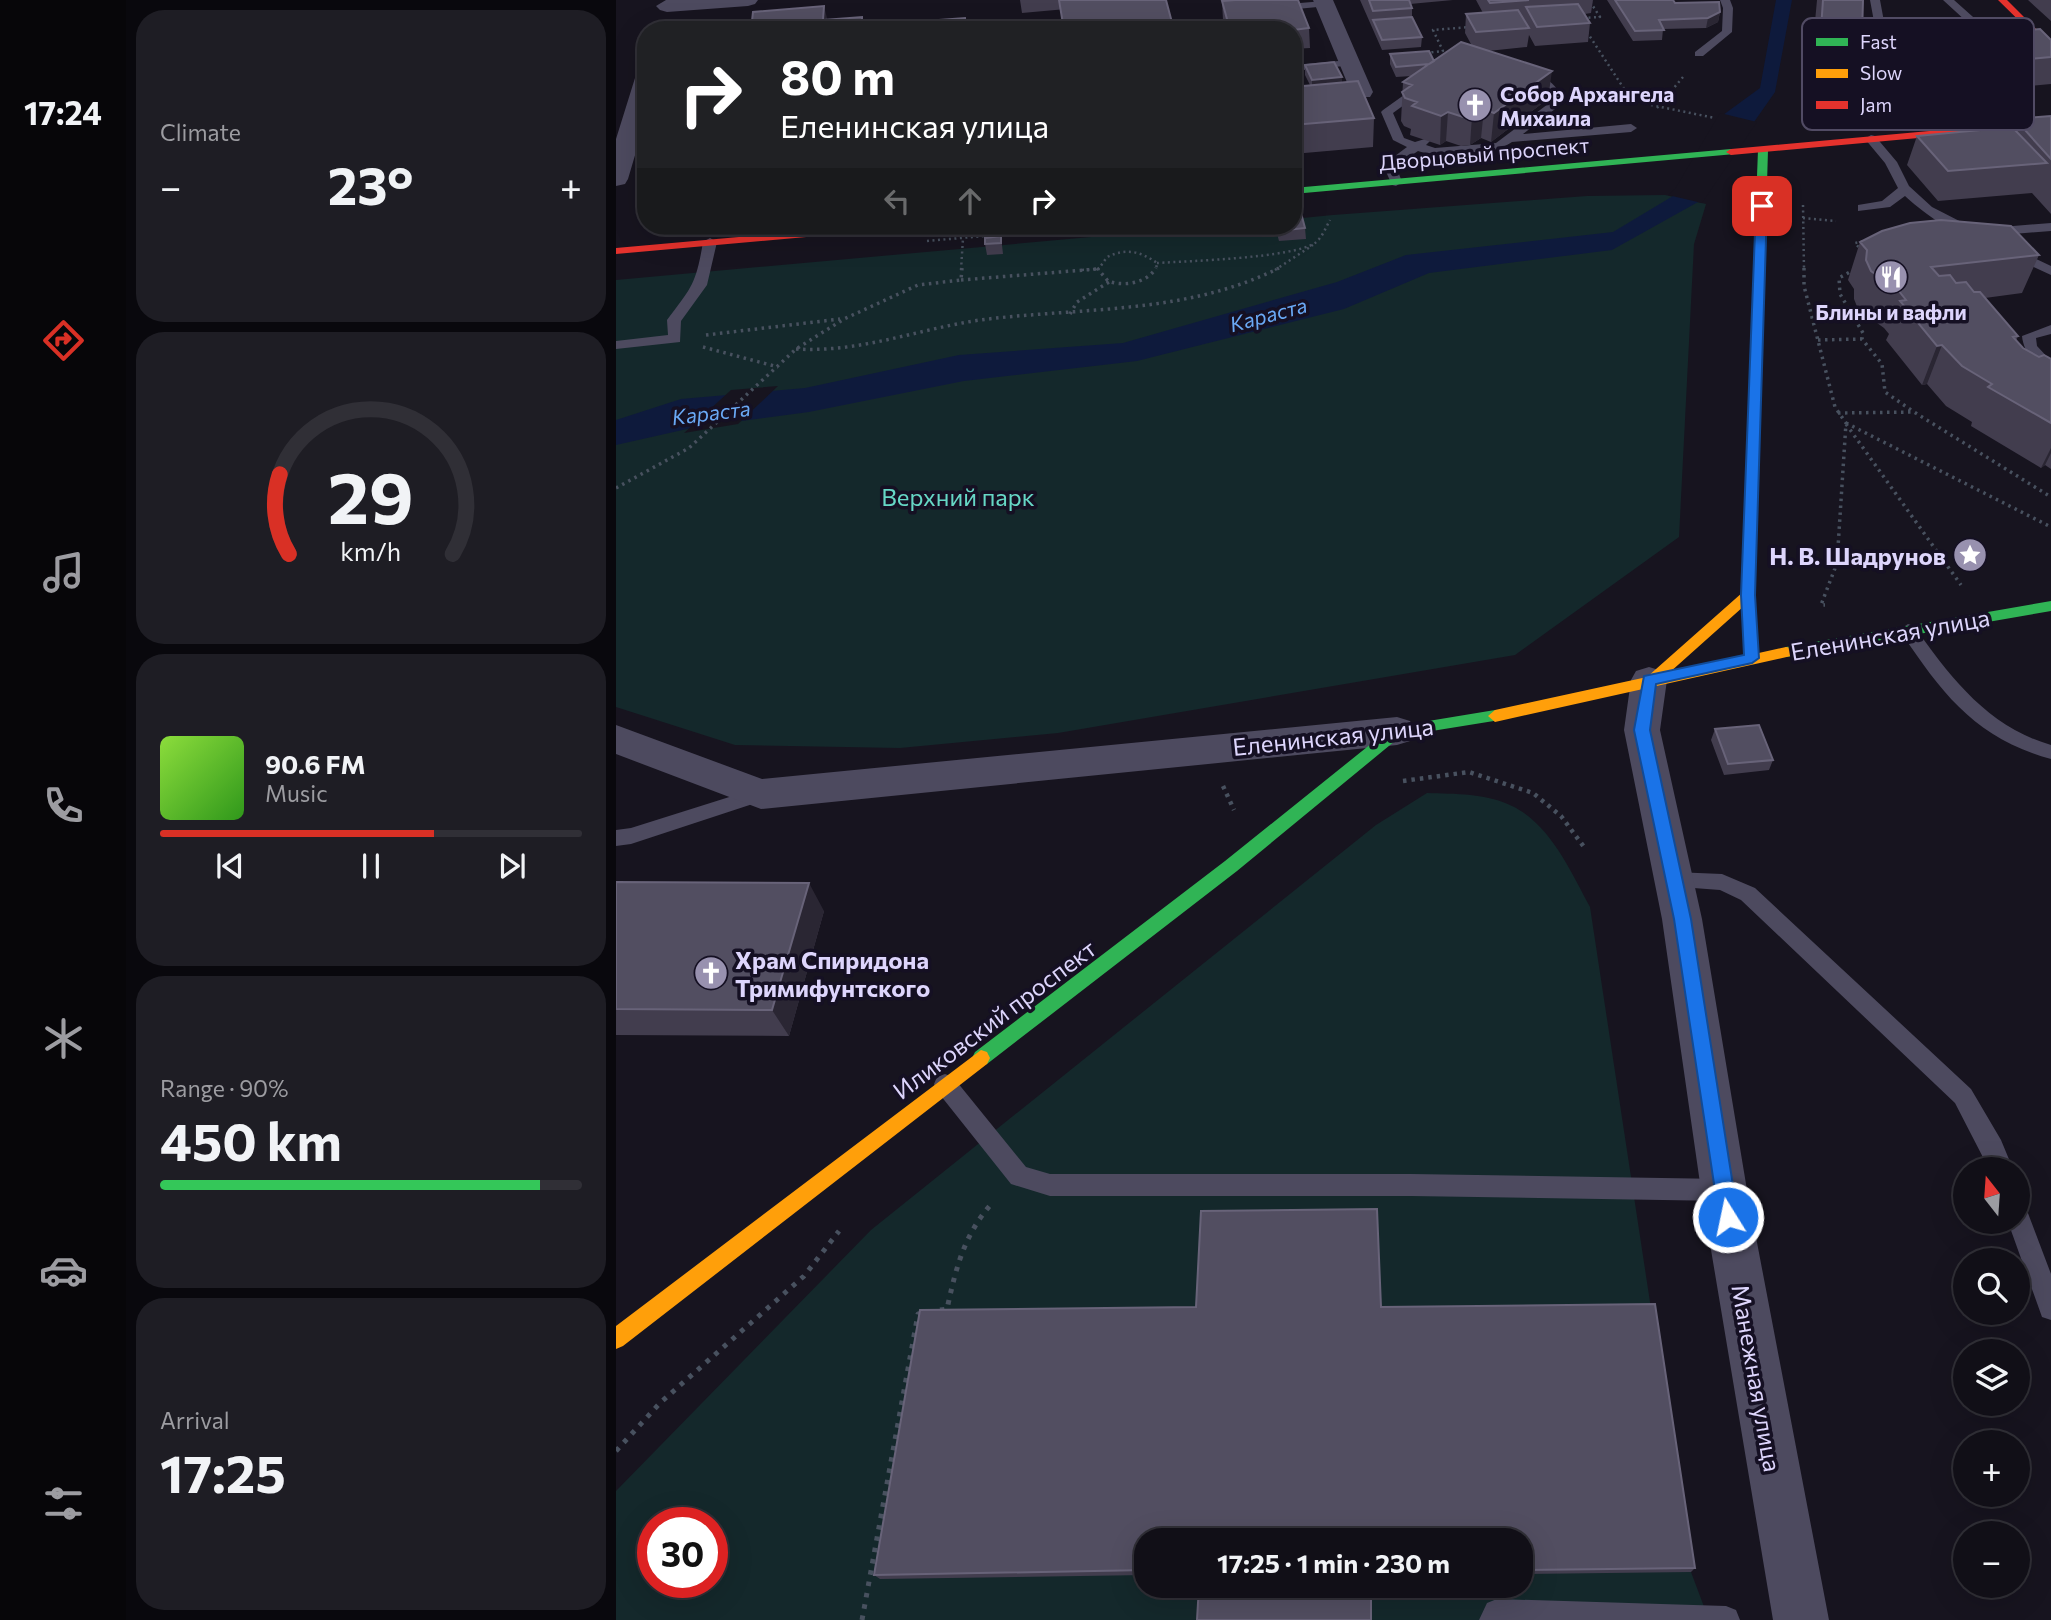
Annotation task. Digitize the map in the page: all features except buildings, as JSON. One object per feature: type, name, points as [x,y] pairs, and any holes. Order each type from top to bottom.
[{"type":"main road","points":[[2002,0],[2020,18]]},
{"type":"main road","points":[[2034,32],[2051,49]]},
{"type":"main road","points":[[1752,658],[1748,595],[1763,150],[1972,130]]},
{"type":"main road","name":"Дворцовый проспект","points":[[1302,190],[1763,150]]},
{"type":"main road","points":[[616,251],[791,235]]},
{"type":"main road","points":[[1649,680],[1748,595]]},
{"type":"main road","name":"Еленинская улица","points":[[1397,731],[1520,712],[1752,658],[2051,606]]},
{"type":"main road","name":"Иликовский проспект","points":[[616,1339],[1231,866],[1397,731]]},
{"type":"street","points":[[663,21],[668,3],[748,0]]},
{"type":"street","points":[[1324,2],[1350,63],[1356,93]]},
{"type":"street","points":[[616,179],[637,108]]},
{"type":"street","name":"Манежная улица","points":[[1649,680],[1642,730],[1674,880],[1791,1620]]},
{"type":"street","name":"Еленинская улица","points":[[616,739],[761,794],[1397,731]]},
{"type":"lane","points":[[1699,54],[1727,32],[1728,8],[1724,0]]},
{"type":"lane","points":[[1875,0],[1878,18]]},
{"type":"lane","points":[[1948,0],[1968,18]]},
{"type":"lane","points":[[1270,8],[1324,2]]},
{"type":"lane","points":[[1302,67],[1350,63]]},
{"type":"lane","points":[[1430,82],[1387,112],[1399,140],[1421,143],[1434,152],[1499,146],[1558,102],[1556,94],[1547,84],[1518,71]]},
{"type":"lane","points":[[1509,139],[1631,128]]},
{"type":"lane","points":[[1871,139],[1891,162],[1904,188],[1927,210],[2051,271]]},
{"type":"lane","points":[[1396,182],[1389,165],[1421,143]]},
{"type":"lane","points":[[1862,208],[1884,206],[1898,199],[1904,188]]},
{"type":"lane","points":[[1974,234],[2051,227]]},
{"type":"lane","points":[[616,345],[675,339],[674,320],[697,296],[706,272],[710,242]]},
{"type":"lane","points":[[2051,329],[2029,336],[2031,347],[2051,370]]},
{"type":"lane","points":[[1908,630],[1966,705],[2000,732],[2051,751]]},
{"type":"lane","points":[[616,838],[631,836],[761,794]]},
{"type":"lane","points":[[1674,880],[1722,883],[1748,894],[1963,1096],[1996,1157]]},
{"type":"lane","points":[[945,1084],[1020,1176],[1050,1185],[1411,1185],[1724,1190]]},
{"type":"lane","points":[[2024,1234],[2051,1308]]},
{"type":"lane","points":[[1493,1620],[1497,1613],[1726,1620]]},
{"type":"path","points":[[1580,18],[1600,17],[1589,0]]},
{"type":"path","points":[[1420,53],[1443,51],[1433,30],[1473,27]]},
{"type":"path","points":[[1586,29],[1597,51]]},
{"type":"path","points":[[1658,106],[1679,81]]},
{"type":"path","points":[[1645,104],[1708,117]]},
{"type":"path","points":[[1802,193],[1804,286],[1838,413],[1965,591]]},
{"type":"path","points":[[796,349],[819,352],[966,322],[1151,306],[1200,295],[1281,269],[1298,259],[1318,241],[1333,215]]},
{"type":"path","points":[[1803,218],[1838,221]]},
{"type":"path","points":[[961,280],[963,238]]},
{"type":"path","points":[[1863,253],[1855,243],[1873,239]]},
{"type":"path","points":[[1157,263],[1156,271],[1149,278],[1137,283],[1109,282],[1100,276],[1097,269],[1107,256],[1131,251],[1143,253],[1157,263],[1278,252],[1313,245]]},
{"type":"path","points":[[1863,266],[1839,278],[1840,294],[1863,333],[1862,339],[1882,364],[1885,392],[2051,497]]},
{"type":"path","points":[[616,488],[689,448],[796,349],[844,319],[918,285],[1097,269]]},
{"type":"path","points":[[1070,315],[1077,302],[1109,282]]},
{"type":"path","points":[[675,339],[844,319]]},
{"type":"path","points":[[675,339],[778,367]]},
{"type":"path","points":[[1818,340],[1862,339]]},
{"type":"path","points":[[1838,413],[1914,412]]},
{"type":"path","points":[[1846,423],[2051,527]]},
{"type":"path","points":[[1846,423],[1837,563],[1821,605],[1850,608],[1858,639]]},
{"type":"path","points":[[1392,784],[1432,775],[1469,772],[1492,778],[1533,793],[1562,816],[1584,847]]},
{"type":"path","points":[[862,1620],[918,1314],[947,1309],[959,1252],[974,1220],[1020,1176]]},
{"type":"path","points":[[616,1451],[660,1403],[804,1276],[843,1224]]},
{"type":"green space","name":"Верхний парк","points":[[1665,195],[1706,204],[1694,244],[1679,537],[1515,655],[1058,733],[900,748],[735,745],[616,707],[616,280],[1114,235],[1302,235],[1302,218],[1587,196]]},
{"type":"green space","points":[[1427,793],[1470,795],[1512,806],[1538,824],[1567,864],[1590,907],[1691,1572],[1709,1620],[616,1620],[616,1491],[871,1230],[1376,825]]},
{"type":"water","name":"Караста","points":[[1776,0],[1792,0],[1775,92],[1698,202],[1612,250],[1429,273],[1344,309],[1137,361],[964,381],[809,412],[696,427],[616,445],[616,420],[681,399],[805,388],[959,355],[1123,343],[1337,282],[1406,255],[1613,232],[1673,196],[1723,115],[1760,88]]},
{"type":"pier","points":[[1720,113],[1757,122],[1702,203],[1668,195],[1675,189]]},
{"type":"pier","points":[[778,386],[738,424],[684,433],[731,390]]},
{"type":"traffic: fast","points":[[1752,658],[1748,595],[1763,150]]},
{"type":"traffic: fast","points":[[1302,190],[1731,152]]},
{"type":"traffic: fast","points":[[1786,652],[2051,606]]},
{"type":"traffic: fast","points":[[981,1058],[1231,866],[1397,731],[1495,716]]},
{"type":"traffic: slow","points":[[1654,677],[1748,595]]},
{"type":"traffic: slow","points":[[1495,716],[1786,652]]},
{"type":"traffic: slow","points":[[616,1339],[981,1058]]},
{"type":"traffic: jam","points":[[2002,0],[2020,18]]},
{"type":"traffic: jam","points":[[2034,32],[2051,49]]},
{"type":"traffic: jam","points":[[2034,125],[2051,123]]},
{"type":"traffic: jam","points":[[1731,152],[1974,130]]},
{"type":"traffic: jam","points":[[616,251],[795,235]]},
{"type":"place","name":"Собор Архангела Михаила","points":[[1475,105]]},
{"type":"place","name":"Блины и вафли","points":[[1891,277]]},
{"type":"place","name":"Н. В. Шадрунов","points":[[1970,555]]},
{"type":"place","name":"Храм Спиридона Тримифунтского","points":[[711,973]]},
{"type":"route","points":[[1728,1217],[1682,919],[1642,730],[1649,680],[1752,658],[1748,595],[1762,206]]}]
